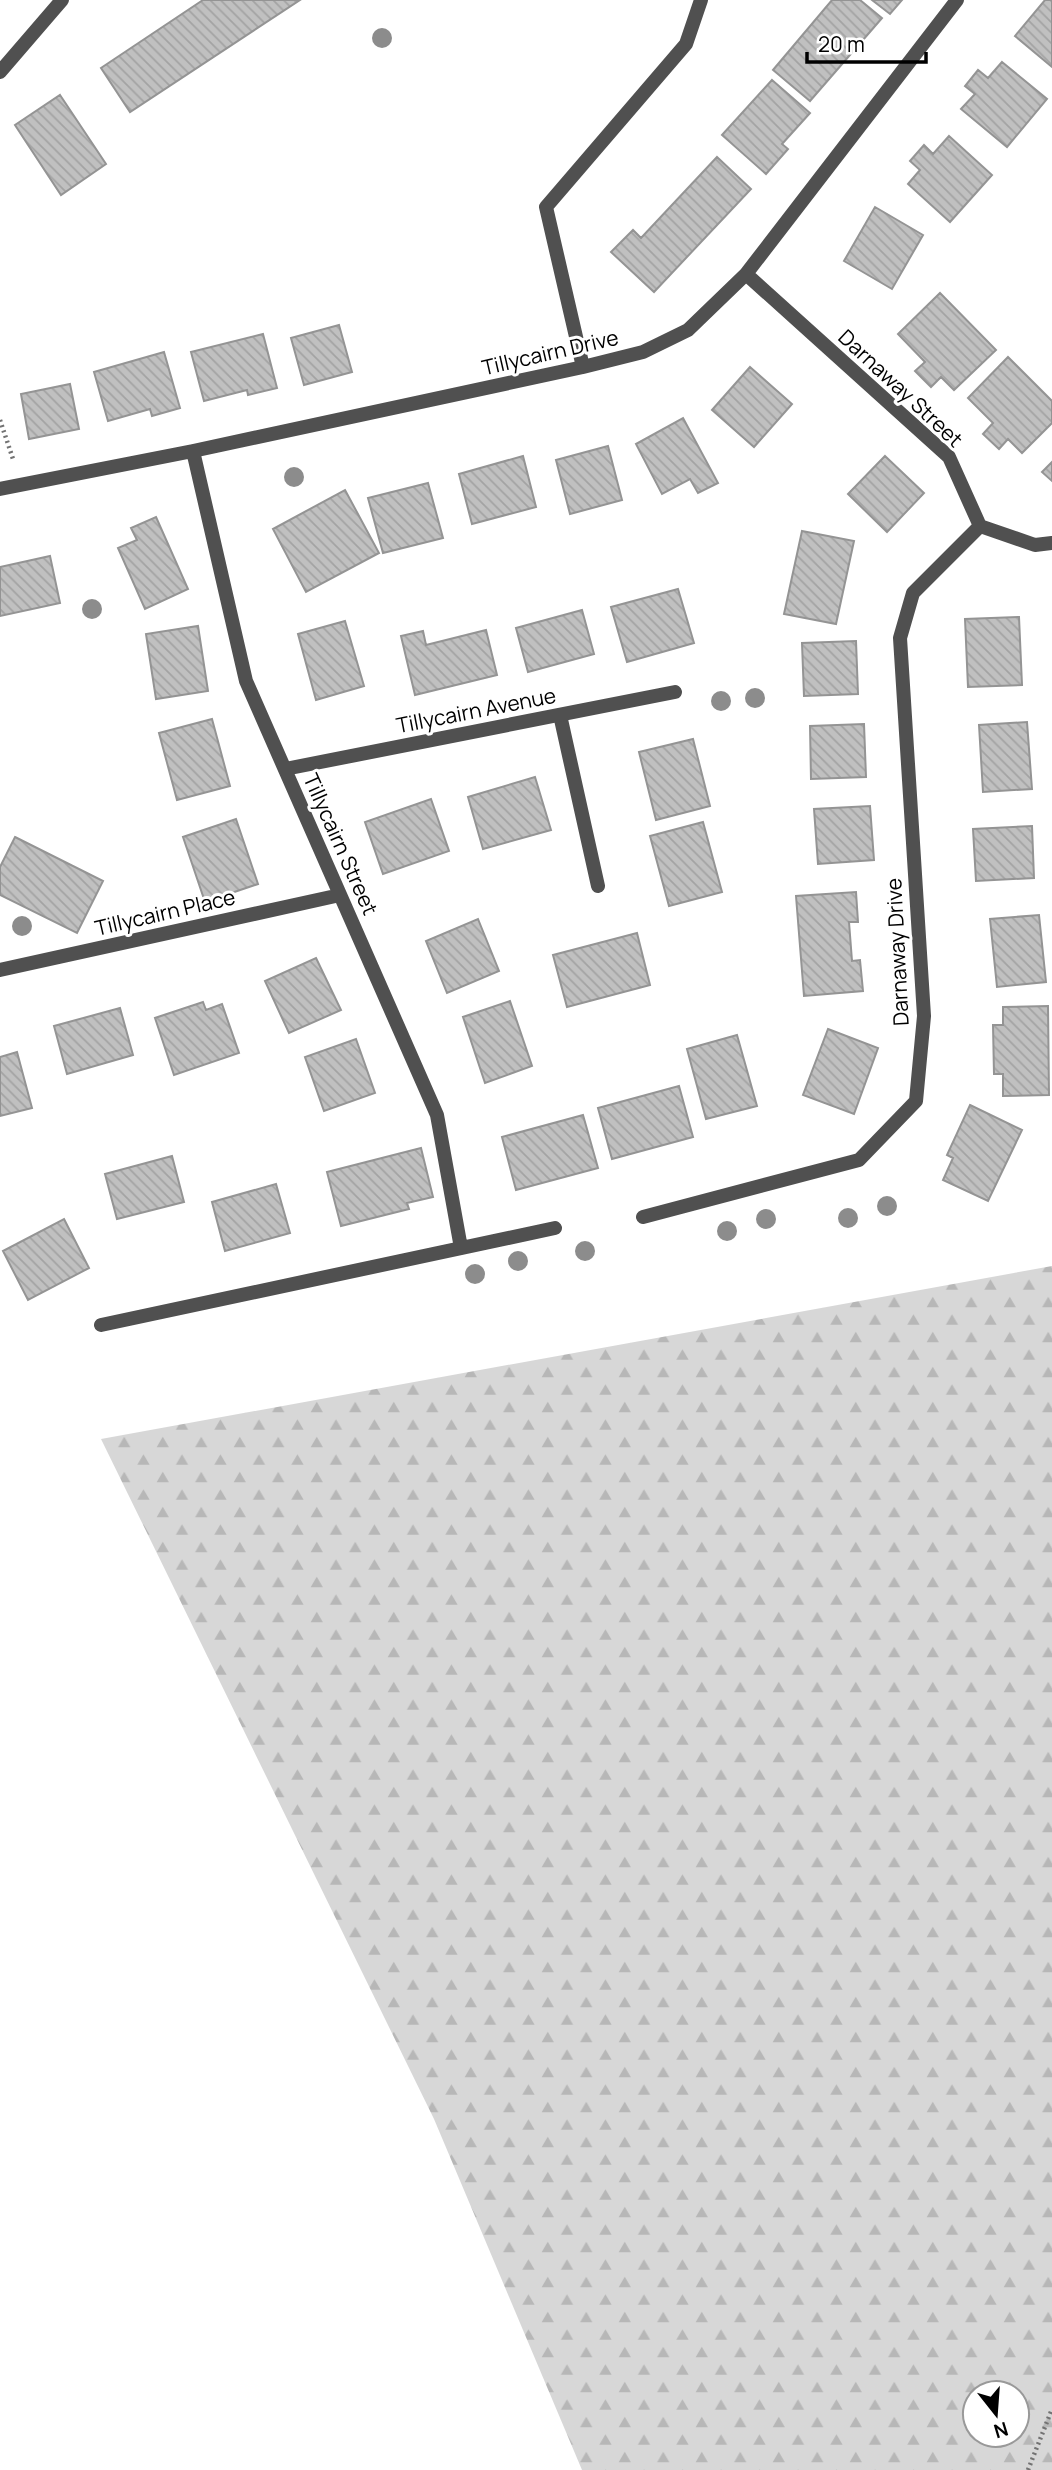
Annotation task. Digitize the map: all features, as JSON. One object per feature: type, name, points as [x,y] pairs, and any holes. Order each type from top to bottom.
[{"type":"street","points":[[0,72],[62,0]]},
{"type":"street","points":[[583,367],[546,206],[686,44],[701,0]]},
{"type":"street","name":"Tillycairn Drive","points":[[0,489],[193,452],[583,367],[643,352],[688,330],[746,274],[957,0]]},
{"type":"street","name":"Darnaway Street","points":[[746,274],[949,457],[980,526]]},
{"type":"street","name":"Tillycairn Street","points":[[193,452],[246,681],[437,1115],[461,1248]]},
{"type":"street","points":[[980,526],[1035,545],[1052,543]]},
{"type":"street","name":"Darnaway Drive","points":[[643,1217],[859,1160],[916,1101],[924,1016],[900,638],[913,593],[980,526]]},
{"type":"street","name":"Tillycairn Avenue","points":[[285,769],[675,692]]},
{"type":"street","points":[[560,715],[598,886]]},
{"type":"street","name":"Tillycairn Place","points":[[0,970],[340,895]]},
{"type":"street","points":[[101,1325],[555,1228]]},
{"type":"path","points":[[0,420],[21,485]]},
{"type":"path","points":[[1028,2470],[1052,2409]]},
{"type":"green space","points":[[1052,1266],[1052,2470],[582,2470],[434,2119],[101,1439]]},
{"type":"building","points":[[203,0],[300,0],[130,112],[101,68]]},
{"type":"building","points":[[832,0],[860,0],[882,18],[810,101],[773,70]]},
{"type":"building","points":[[872,0],[902,0],[890,14]]},
{"type":"building","points":[[1045,0],[1052,0],[1052,67],[1015,36]]},
{"type":"building","points":[[1002,62],[1047,99],[1007,147],[961,109],[975,94],[965,86],[978,70],[988,78]]},
{"type":"building","points":[[772,80],[810,113],[782,144],[788,149],[766,174],[722,135]]},
{"type":"building","points":[[60,95],[106,164],[61,195],[15,125]]},
{"type":"building","points":[[949,136],[992,175],[950,222],[908,184],[920,170],[910,161],[924,145],[933,154]]},
{"type":"building","points":[[717,157],[751,189],[654,292],[611,252],[633,230],[641,238]]},
{"type":"building","points":[[875,207],[923,235],[892,289],[844,261]]},
{"type":"building","points":[[940,293],[996,350],[954,390],[941,377],[931,387],[915,371],[925,362],[898,334]]},
{"type":"building","points":[[339,325],[352,372],[304,385],[291,338]]},
{"type":"building","points":[[263,334],[277,388],[248,395],[247,390],[204,401],[191,352]]},
{"type":"building","points":[[164,352],[180,408],[152,416],[150,409],[108,421],[94,372]]},
{"type":"building","points":[[1008,357],[1052,401],[1052,423],[1022,453],[1008,439],[999,449],[983,434],[993,423],[968,398]]},
{"type":"building","points":[[750,367],[792,404],[754,447],[712,410]]},
{"type":"building","points":[[70,384],[79,429],[29,439],[21,394]]},
{"type":"building","points":[[683,418],[718,483],[698,493],[690,479],[662,494],[636,444]]},
{"type":"building","points":[[608,446],[622,500],[570,514],[556,460]]},
{"type":"building","points":[[523,456],[536,507],[472,524],[459,474]]},
{"type":"building","points":[[885,456],[924,493],[887,532],[848,494]]},
{"type":"building","points":[[1052,462],[1052,481],[1042,472]]},
{"type":"building","points":[[428,483],[443,538],[383,553],[368,498]]},
{"type":"building","points":[[345,490],[379,553],[306,592],[273,529]]},
{"type":"building","points":[[156,517],[188,589],[145,609],[118,548],[137,540],[131,528]]},
{"type":"building","points":[[802,531],[854,541],[836,624],[784,614]]},
{"type":"building","points":[[50,556],[60,603],[0,616],[0,567]]},
{"type":"building","points":[[678,589],[694,643],[627,662],[611,607]]},
{"type":"building","points":[[582,610],[594,654],[528,672],[516,628]]},
{"type":"building","points":[[1019,617],[1022,685],[968,687],[965,619]]},
{"type":"building","points":[[345,621],[364,686],[316,700],[298,634]]},
{"type":"building","points":[[198,626],[208,691],[156,699],[146,634]]},
{"type":"building","points":[[486,630],[497,675],[415,695],[401,636],[423,631],[426,645]]},
{"type":"building","points":[[856,641],[858,694],[804,696],[802,643]]},
{"type":"building","points":[[212,719],[230,786],[177,800],[159,733]]},
{"type":"building","points":[[1027,722],[1032,789],[983,792],[979,725]]},
{"type":"building","points":[[864,724],[866,777],[811,779],[810,726]]},
{"type":"building","points":[[693,739],[710,806],[656,820],[639,752]]},
{"type":"building","points":[[535,777],[551,830],[483,849],[468,797]]},
{"type":"building","points":[[431,799],[449,851],[383,874],[365,822]]},
{"type":"building","points":[[870,806],[874,860],[818,864],[814,809]]},
{"type":"building","points":[[236,819],[258,884],[205,902],[183,837]]},
{"type":"building","points":[[703,822],[722,892],[669,906],[650,836]]},
{"type":"building","points":[[1032,826],[1034,878],[976,881],[973,829]]},
{"type":"building","points":[[15,837],[103,881],[77,933],[0,895],[0,867]]},
{"type":"building","points":[[856,892],[858,922],[849,922],[852,961],[860,960],[863,991],[804,996],[796,896]]},
{"type":"building","points":[[1039,915],[1046,982],[997,987],[990,919]]},
{"type":"building","points":[[478,919],[499,971],[447,993],[426,941]]},
{"type":"building","points":[[637,933],[650,985],[567,1007],[553,955]]},
{"type":"building","points":[[316,958],[341,1010],[289,1033],[265,981]]},
{"type":"building","points":[[510,1001],[532,1066],[485,1083],[463,1017]]},
{"type":"building","points":[[203,1002],[206,1010],[222,1004],[239,1053],[174,1075],[155,1018]]},
{"type":"building","points":[[1048,1006],[1049,1095],[1003,1096],[1003,1074],[994,1074],[993,1025],[1003,1025],[1003,1007]]},
{"type":"building","points":[[120,1008],[133,1055],[67,1074],[54,1026]]},
{"type":"building","points":[[828,1029],[878,1048],[854,1114],[803,1095]]},
{"type":"building","points":[[737,1035],[757,1106],[706,1119],[687,1049]]},
{"type":"building","points":[[356,1039],[375,1093],[324,1111],[305,1057]]},
{"type":"building","points":[[17,1052],[32,1108],[0,1116],[0,1057]]},
{"type":"building","points":[[679,1086],[693,1137],[612,1159],[598,1108]]},
{"type":"building","points":[[970,1105],[1022,1130],[988,1201],[943,1180],[953,1158],[947,1155]]},
{"type":"building","points":[[583,1115],[598,1168],[516,1190],[502,1137]]},
{"type":"building","points":[[421,1148],[433,1197],[407,1203],[409,1209],[341,1226],[327,1172]]},
{"type":"building","points":[[172,1156],[184,1202],[117,1219],[105,1174]]},
{"type":"building","points":[[276,1184],[290,1233],[225,1251],[212,1202]]},
{"type":"building","points":[[64,1219],[89,1268],[28,1300],[3,1251]]}]
